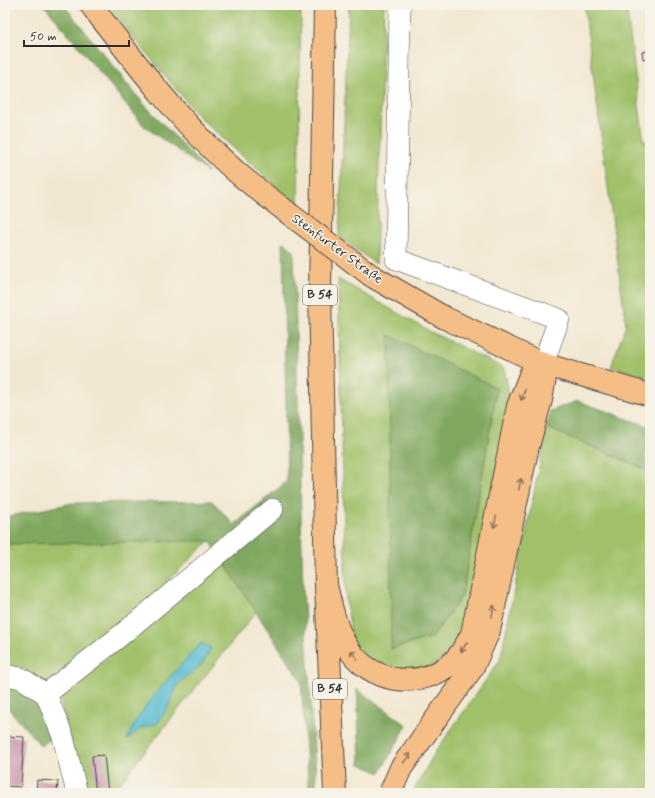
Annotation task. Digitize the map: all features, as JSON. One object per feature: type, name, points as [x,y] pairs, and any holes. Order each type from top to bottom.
[{"type":"main road","name":"Steinfurter Straße","points":[[91,5],[140,70],[192,129],[240,175],[372,276],[445,318],[543,364],[650,395]]},
{"type":"main road","name":"B 54","points":[[325,5],[320,292],[326,584],[335,793]]},
{"type":"main road","points":[[326,584],[337,625],[346,645],[357,660],[375,674],[401,680],[418,679],[434,675],[454,661],[472,634],[518,406],[531,373],[543,364]]},
{"type":"main road","points":[[390,793],[400,768],[473,667],[489,631],[528,446],[541,400],[544,377],[543,364]]},
{"type":"street","points":[[400,5],[396,259],[564,321],[543,364]]},
{"type":"street","points":[[46,694],[120,636],[273,509]]},
{"type":"street","points":[[5,675],[21,678],[46,694],[63,737],[77,793]]},
{"type":"green space","points":[[44,5],[64,5],[142,102],[208,172],[144,126]]},
{"type":"green space","points":[[107,5],[301,5],[298,206],[199,117]]},
{"type":"green space","points":[[349,5],[384,5],[376,264],[339,237]]},
{"type":"green space","points":[[584,5],[626,5],[644,142],[650,141],[650,377],[611,367],[626,325]]},
{"type":"green space","points":[[283,241],[294,251],[303,590],[317,793],[309,793],[301,681],[210,541],[5,544],[5,517],[73,503],[212,501],[234,525],[287,481]]},
{"type":"green space","points":[[338,279],[433,333],[504,368],[511,402],[466,630],[452,651],[428,669],[405,672],[373,665],[352,641],[346,601]],"holes":[[[497,388],[462,596],[432,637],[391,649]]]},
{"type":"green space","points":[[389,335],[497,388],[462,596],[432,637],[391,649]]},
{"type":"green space","points":[[578,401],[650,427],[650,471],[547,428],[550,411]]},
{"type":"green space","points":[[547,428],[650,471],[650,793],[412,793],[436,751],[500,660]]},
{"type":"green space","points":[[210,540],[70,675],[46,687],[5,669],[5,544]]},
{"type":"green space","points":[[220,556],[256,612],[112,793],[85,793],[60,700]]},
{"type":"green space","points":[[5,682],[25,686],[57,734],[41,746],[8,708],[5,708]]},
{"type":"green space","points":[[357,689],[407,725],[380,773],[360,764]]},
{"type":"water","points":[[201,643],[211,648],[203,663],[178,684],[169,705],[158,723],[140,729],[127,740],[132,728],[149,702]]},
{"type":"building","points":[[649,51],[650,58],[643,59],[642,52]]},
{"type":"building","points":[[5,736],[24,737],[21,787],[5,786]]},
{"type":"building","points":[[104,755],[108,793],[96,793],[92,756]]},
{"type":"building","points":[[37,780],[58,781],[57,793],[36,793]]}]
